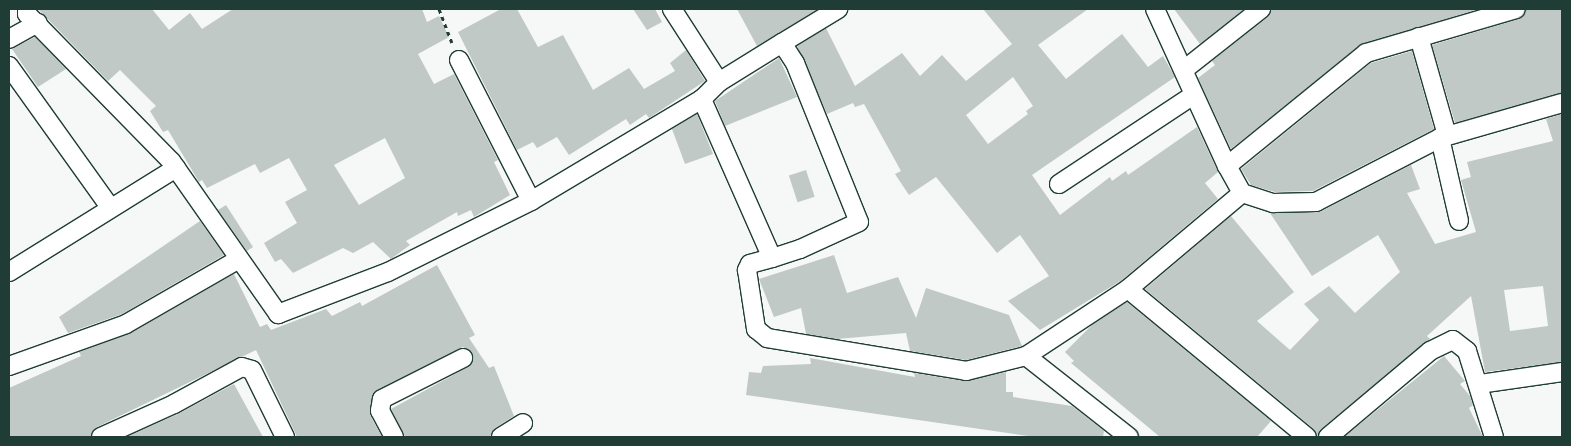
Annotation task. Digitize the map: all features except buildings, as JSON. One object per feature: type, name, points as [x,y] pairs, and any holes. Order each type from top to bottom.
[{"type":"street","points":[[27,9],[27,14],[38,23],[176,168],[240,259],[273,310],[280,314],[388,272],[531,201],[702,98],[719,82],[838,9]]},
{"type":"street","points":[[672,9],[719,82]]},
{"type":"street","points":[[1155,9],[1185,69],[1192,96],[1242,193],[1273,202],[1316,202],[1444,137],[1562,102]]},
{"type":"street","points":[[1185,69],[1261,9]]},
{"type":"street","points":[[1227,166],[1366,53],[1516,9]]},
{"type":"street","points":[[9,39],[38,23]]},
{"type":"street","points":[[1420,37],[1444,137],[1459,221]]},
{"type":"street","points":[[782,43],[795,62],[859,222],[772,258],[750,264],[747,270],[756,329],[767,338],[955,370],[976,370],[1026,356],[1128,289],[1242,193]]},
{"type":"street","points":[[459,60],[531,201]]},
{"type":"street","points":[[9,66],[110,207]]},
{"type":"street","points":[[1059,184],[1192,96]]},
{"type":"street","points":[[702,98],[772,258]]},
{"type":"street","points":[[10,267],[176,168]]},
{"type":"street","points":[[9,366],[126,324],[240,259]]},
{"type":"street","points":[[1128,289],[1307,437]]},
{"type":"street","points":[[1328,437],[1446,340],[1458,342],[1468,351],[1494,437]]},
{"type":"street","points":[[1026,356],[1129,437]]},
{"type":"street","points":[[394,437],[380,411],[382,399],[463,358]]},
{"type":"street","points":[[101,437],[174,404],[242,367],[252,370],[285,437]]},
{"type":"street","points":[[1479,384],[1562,372]]},
{"type":"street","points":[[500,437],[524,423]]},
{"type":"path","points":[[439,9],[459,60]]}]
